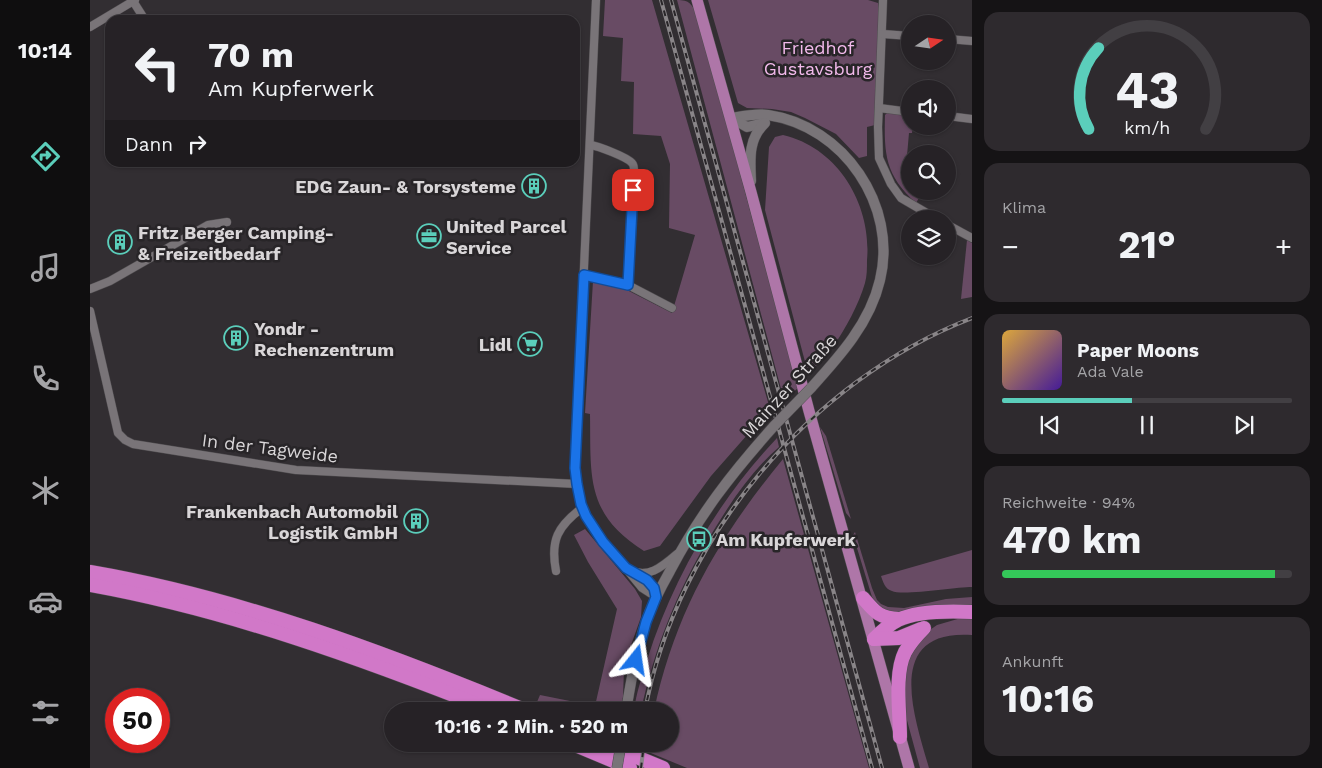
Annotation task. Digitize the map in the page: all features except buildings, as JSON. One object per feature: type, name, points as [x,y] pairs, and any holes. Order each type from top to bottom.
[{"type":"highway","points":[[90,572],[202,598],[307,629],[504,702]]},
{"type":"highway","points":[[90,585],[194,608],[278,633],[397,674],[470,702]]},
{"type":"highway","points":[[863,598],[877,614],[887,619],[899,619],[922,614],[972,612]]},
{"type":"highway","points":[[874,640],[899,638],[955,612]]},
{"type":"highway","points":[[874,640],[899,619]]},
{"type":"highway","points":[[900,737],[899,677],[901,664],[904,653],[911,642],[924,628]]},
{"type":"highway","points":[[592,752],[630,768]]},
{"type":"highway","points":[[624,752],[663,768]]},
{"type":"main road","points":[[697,0],[909,768]]},
{"type":"main road","points":[[731,118],[748,115],[766,119],[751,146],[751,192]]},
{"type":"main road","name":"Mainzer Straße","points":[[628,702],[646,622],[656,597],[679,552],[714,497],[733,473],[774,426],[836,361],[860,327],[871,307],[880,281],[884,250],[879,216],[867,186],[856,168],[835,146],[806,126],[787,119],[766,119]]},
{"type":"main road","points":[[617,768],[620,752]]},
{"type":"street","points":[[596,0],[575,468],[582,508],[603,542],[642,588],[656,597]]},
{"type":"street","points":[[883,0],[879,155],[886,174],[901,198],[922,210]]},
{"type":"street","points":[[110,15],[134,1],[142,15]]},
{"type":"street","points":[[90,27],[105,18]]},
{"type":"street","points":[[883,34],[901,35]]},
{"type":"street","points":[[956,40],[972,41]]},
{"type":"street","points":[[879,108],[901,111]]},
{"type":"street","points":[[956,117],[972,119]]},
{"type":"street","points":[[590,145],[597,146],[629,160],[633,166],[628,285]]},
{"type":"street","points":[[90,289],[110,281],[208,225],[227,222]]},
{"type":"street","points":[[956,229],[972,238]]},
{"type":"street","points":[[584,275],[628,285],[672,308]]},
{"type":"street","name":"In der Tagweide","points":[[90,311],[118,433],[125,440],[133,444],[296,470],[577,484]]},
{"type":"street","points":[[556,571],[554,544],[556,536],[564,523],[582,508]]},
{"type":"street","points":[[635,573],[658,569],[679,552]]},
{"type":"street","points":[[626,568],[653,586],[656,597]]},
{"type":"green space","points":[[605,0],[652,0],[770,409],[711,476],[660,546],[644,551],[625,537],[611,523],[601,508],[595,492],[592,475],[590,414],[585,413],[593,281],[627,290],[672,313],[695,235],[669,228],[670,164],[661,136],[633,134],[634,82],[621,81],[623,38],[603,36]]},
{"type":"green space","points":[[677,0],[690,3],[697,14],[798,388],[784,400]]},
{"type":"green space","name":"Friedhof Gustavsburg","points":[[708,0],[868,0],[878,3],[875,125],[867,127],[867,156],[859,158],[836,134],[791,112],[747,108],[738,103]]},
{"type":"green space","points":[[887,113],[901,115],[901,135],[909,135],[908,145],[901,145],[901,187],[892,173],[886,153],[885,115]]},
{"type":"green space","points":[[783,135],[803,142],[820,152],[836,166],[848,182],[857,200],[864,220],[867,240],[866,278],[855,308],[830,351],[808,373],[765,210],[769,147],[775,137]]},
{"type":"green space","points":[[967,240],[972,243],[972,297],[961,299]]},
{"type":"green space","points":[[820,427],[826,436],[851,519],[846,513]]},
{"type":"green space","points":[[777,438],[779,447],[759,467],[732,501],[697,558],[677,600],[660,643],[643,702],[635,702],[658,629],[684,570],[735,487]]},
{"type":"green space","points":[[783,459],[869,768],[687,768],[648,752],[679,752],[679,702],[656,702],[663,675],[687,608],[702,577],[739,517]]},
{"type":"green space","points":[[585,529],[635,589],[642,601],[641,617],[623,668],[622,702],[596,702],[617,609],[574,535]]},
{"type":"green space","points":[[855,532],[872,588],[877,600],[881,604],[888,607],[904,608],[946,599],[972,597],[972,606],[905,614],[884,611],[872,597],[853,535]]},
{"type":"green space","points":[[972,550],[972,587],[898,592],[888,589],[881,576]]},
{"type":"green space","points":[[961,618],[972,618],[972,635],[944,637],[926,646],[915,661],[911,680],[913,701],[929,768],[920,768],[905,713],[902,692],[909,655],[927,632],[937,625]]},
{"type":"green space","points":[[540,695],[575,702],[537,702]]},
{"type":"railway","points":[[661,0],[872,768]]},
{"type":"railway","points":[[671,0],[882,768]]},
{"type":"railway","points":[[647,702],[661,648],[686,587],[719,528],[759,474],[806,425],[857,382],[913,346],[972,318]]},
{"type":"railway","points":[[641,768],[643,752]]},
{"type":"place","name":"EDG Zaun- & Torsysteme","points":[[534,186]]},
{"type":"place","name":"United Parcel Service","points":[[429,236]]},
{"type":"place","name":"Fritz Berger Camping- & Freizeitbedarf","points":[[120,242]]},
{"type":"place","name":"Yondr - Rechenzentrum","points":[[236,338]]},
{"type":"place","name":"Lidl","points":[[530,344]]},
{"type":"place","name":"Frankenbach Automobil Logistik GmbH","points":[[416,521]]},
{"type":"place","name":"Am Kupferwerk","points":[[699,539]]},
{"type":"route","points":[[633,190],[628,285],[584,275],[575,468],[581,504],[596,532],[626,568],[651,584],[656,591],[656,597],[646,622],[636,660]]}]
